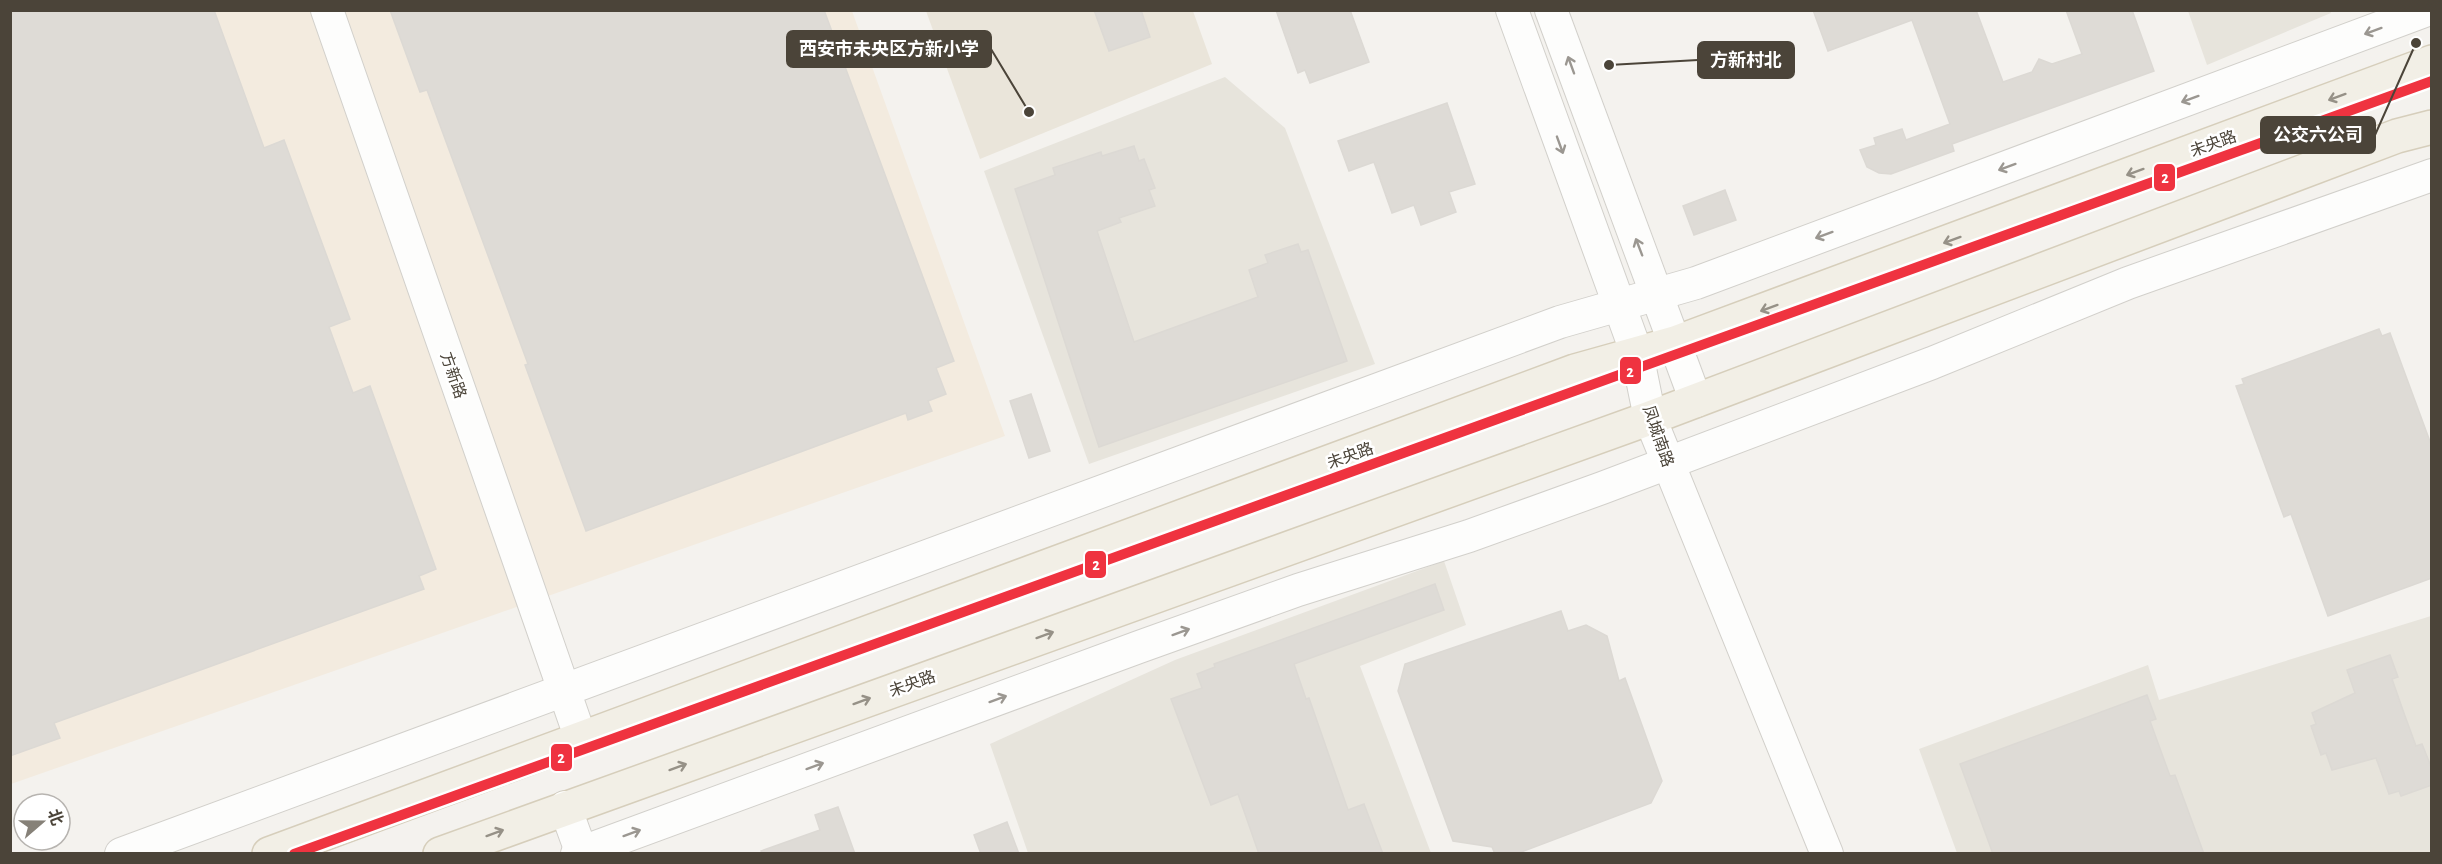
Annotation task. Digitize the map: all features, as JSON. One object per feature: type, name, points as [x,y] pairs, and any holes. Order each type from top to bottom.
[{"type":"main road","name":"未央路","points":[[269,854],[1575,371],[1675,343],[2432,62]]},
{"type":"main road","name":"未央路","points":[[440,854],[565,807],[1650,418],[2397,136],[2432,127]]},
{"type":"street","name":"方新路","points":[[327,10],[581,739]]},
{"type":"street","name":"凤城南路","points":[[1512,10],[1637,354],[1650,418],[1827,854]]},
{"type":"street","points":[[1551,10],[1696,401]]},
{"type":"street","points":[[121,854],[1560,322],[1695,283],[2427,10]]},
{"type":"street","points":[[565,807],[580,853],[1139,647],[1299,590],[1469,536],[1932,363],[2128,283],[2432,175]]},
{"type":"shaded area","points":[[10,11],[852,11],[1005,436],[11,784]]},
{"type":"shaded area","points":[[926,11],[1193,11],[1212,64],[980,159]]},
{"type":"shaded area","points":[[2188,11],[2330,11],[2331,13],[2207,65]]},
{"type":"shaded area","points":[[1225,77],[1285,128],[1375,364],[1089,464],[984,171]]},
{"type":"shaded area","points":[[1444,561],[1466,625],[1360,666],[1431,853],[1028,853],[990,744],[1175,660]]},
{"type":"shaded area","points":[[2431,616],[2431,853],[1957,853],[1919,749],[2148,665],[2159,700]]},
{"type":"building","points":[[10,10],[214,10],[264,148],[284,140],[350,319],[329,327],[353,393],[370,386],[436,569],[419,576],[424,589],[54,723],[60,738],[10,756]]},
{"type":"building","points":[[390,10],[824,10],[954,361],[936,368],[946,394],[928,401],[932,411],[908,420],[906,413],[586,531],[525,365],[528,364],[427,90],[420,92]]},
{"type":"building","points":[[1094,10],[1141,10],[1150,37],[1109,51]]},
{"type":"building","points":[[1276,10],[1350,10],[1369,62],[1310,83],[1305,70],[1298,73]]},
{"type":"building","points":[[1813,10],[1976,10],[2003,82],[2032,72],[2039,59],[2052,64],[2082,54],[2066,10],[2132,10],[2154,71],[1952,144],[1954,151],[1891,174],[1879,173],[1867,167],[1860,150],[1876,145],[1874,138],[1902,129],[1906,140],[1950,124],[1912,20],[1828,51]]},
{"type":"building","points":[[1447,103],[1475,184],[1449,192],[1456,212],[1421,225],[1414,205],[1392,213],[1374,162],[1349,171],[1338,141]]},
{"type":"building","points":[[1134,146],[1139,161],[1144,159],[1155,188],[1149,190],[1155,206],[1119,218],[1121,222],[1097,231],[1134,342],[1258,297],[1249,270],[1268,263],[1265,255],[1298,244],[1301,252],[1308,250],[1347,361],[1099,447],[1015,189],[1055,175],[1053,168],[1101,152],[1102,156]]},
{"type":"building","points":[[1725,190],[1736,220],[1694,235],[1683,206]]},
{"type":"building","points":[[2379,329],[2382,336],[2390,333],[2432,447],[2432,578],[2328,616],[2291,514],[2284,517],[2236,386],[2244,384],[2242,379]]},
{"type":"building","points":[[1031,394],[1050,451],[1029,458],[1010,401]]},
{"type":"building","points":[[1435,584],[1444,610],[1294,664],[1306,699],[1309,698],[1348,810],[1364,804],[1383,854],[1259,854],[1238,794],[1211,805],[1171,699],[1202,688],[1197,674],[1215,667],[1214,664]]},
{"type":"building","points":[[1561,611],[1568,631],[1586,625],[1607,636],[1619,681],[1625,678],[1662,781],[1651,803],[1516,854],[1495,854],[1492,847],[1453,841],[1398,691],[1405,664]]},
{"type":"building","points":[[2390,655],[2398,677],[2392,679],[2416,746],[2422,744],[2432,769],[2432,785],[2401,796],[2399,791],[2389,794],[2376,758],[2332,770],[2326,753],[2321,755],[2311,726],[2316,724],[2312,713],[2355,693],[2347,670]]},
{"type":"building","points":[[2147,695],[2156,719],[2150,721],[2170,776],[2175,775],[2204,854],[1993,854],[1960,764]]},
{"type":"building","points":[[838,807],[855,854],[762,854],[761,851],[820,830],[815,815]]},
{"type":"building","points":[[1007,822],[1019,854],[981,854],[974,835]]},
{"type":"transit line","name":"2","points":[[294,854],[2432,81]]},
{"type":"place","name":"公交六公司","points":[[2416,43]]},
{"type":"place","name":"方新村北","points":[[1609,65]]},
{"type":"place","name":"西安市未央区方新小学","points":[[1029,112]]}]
